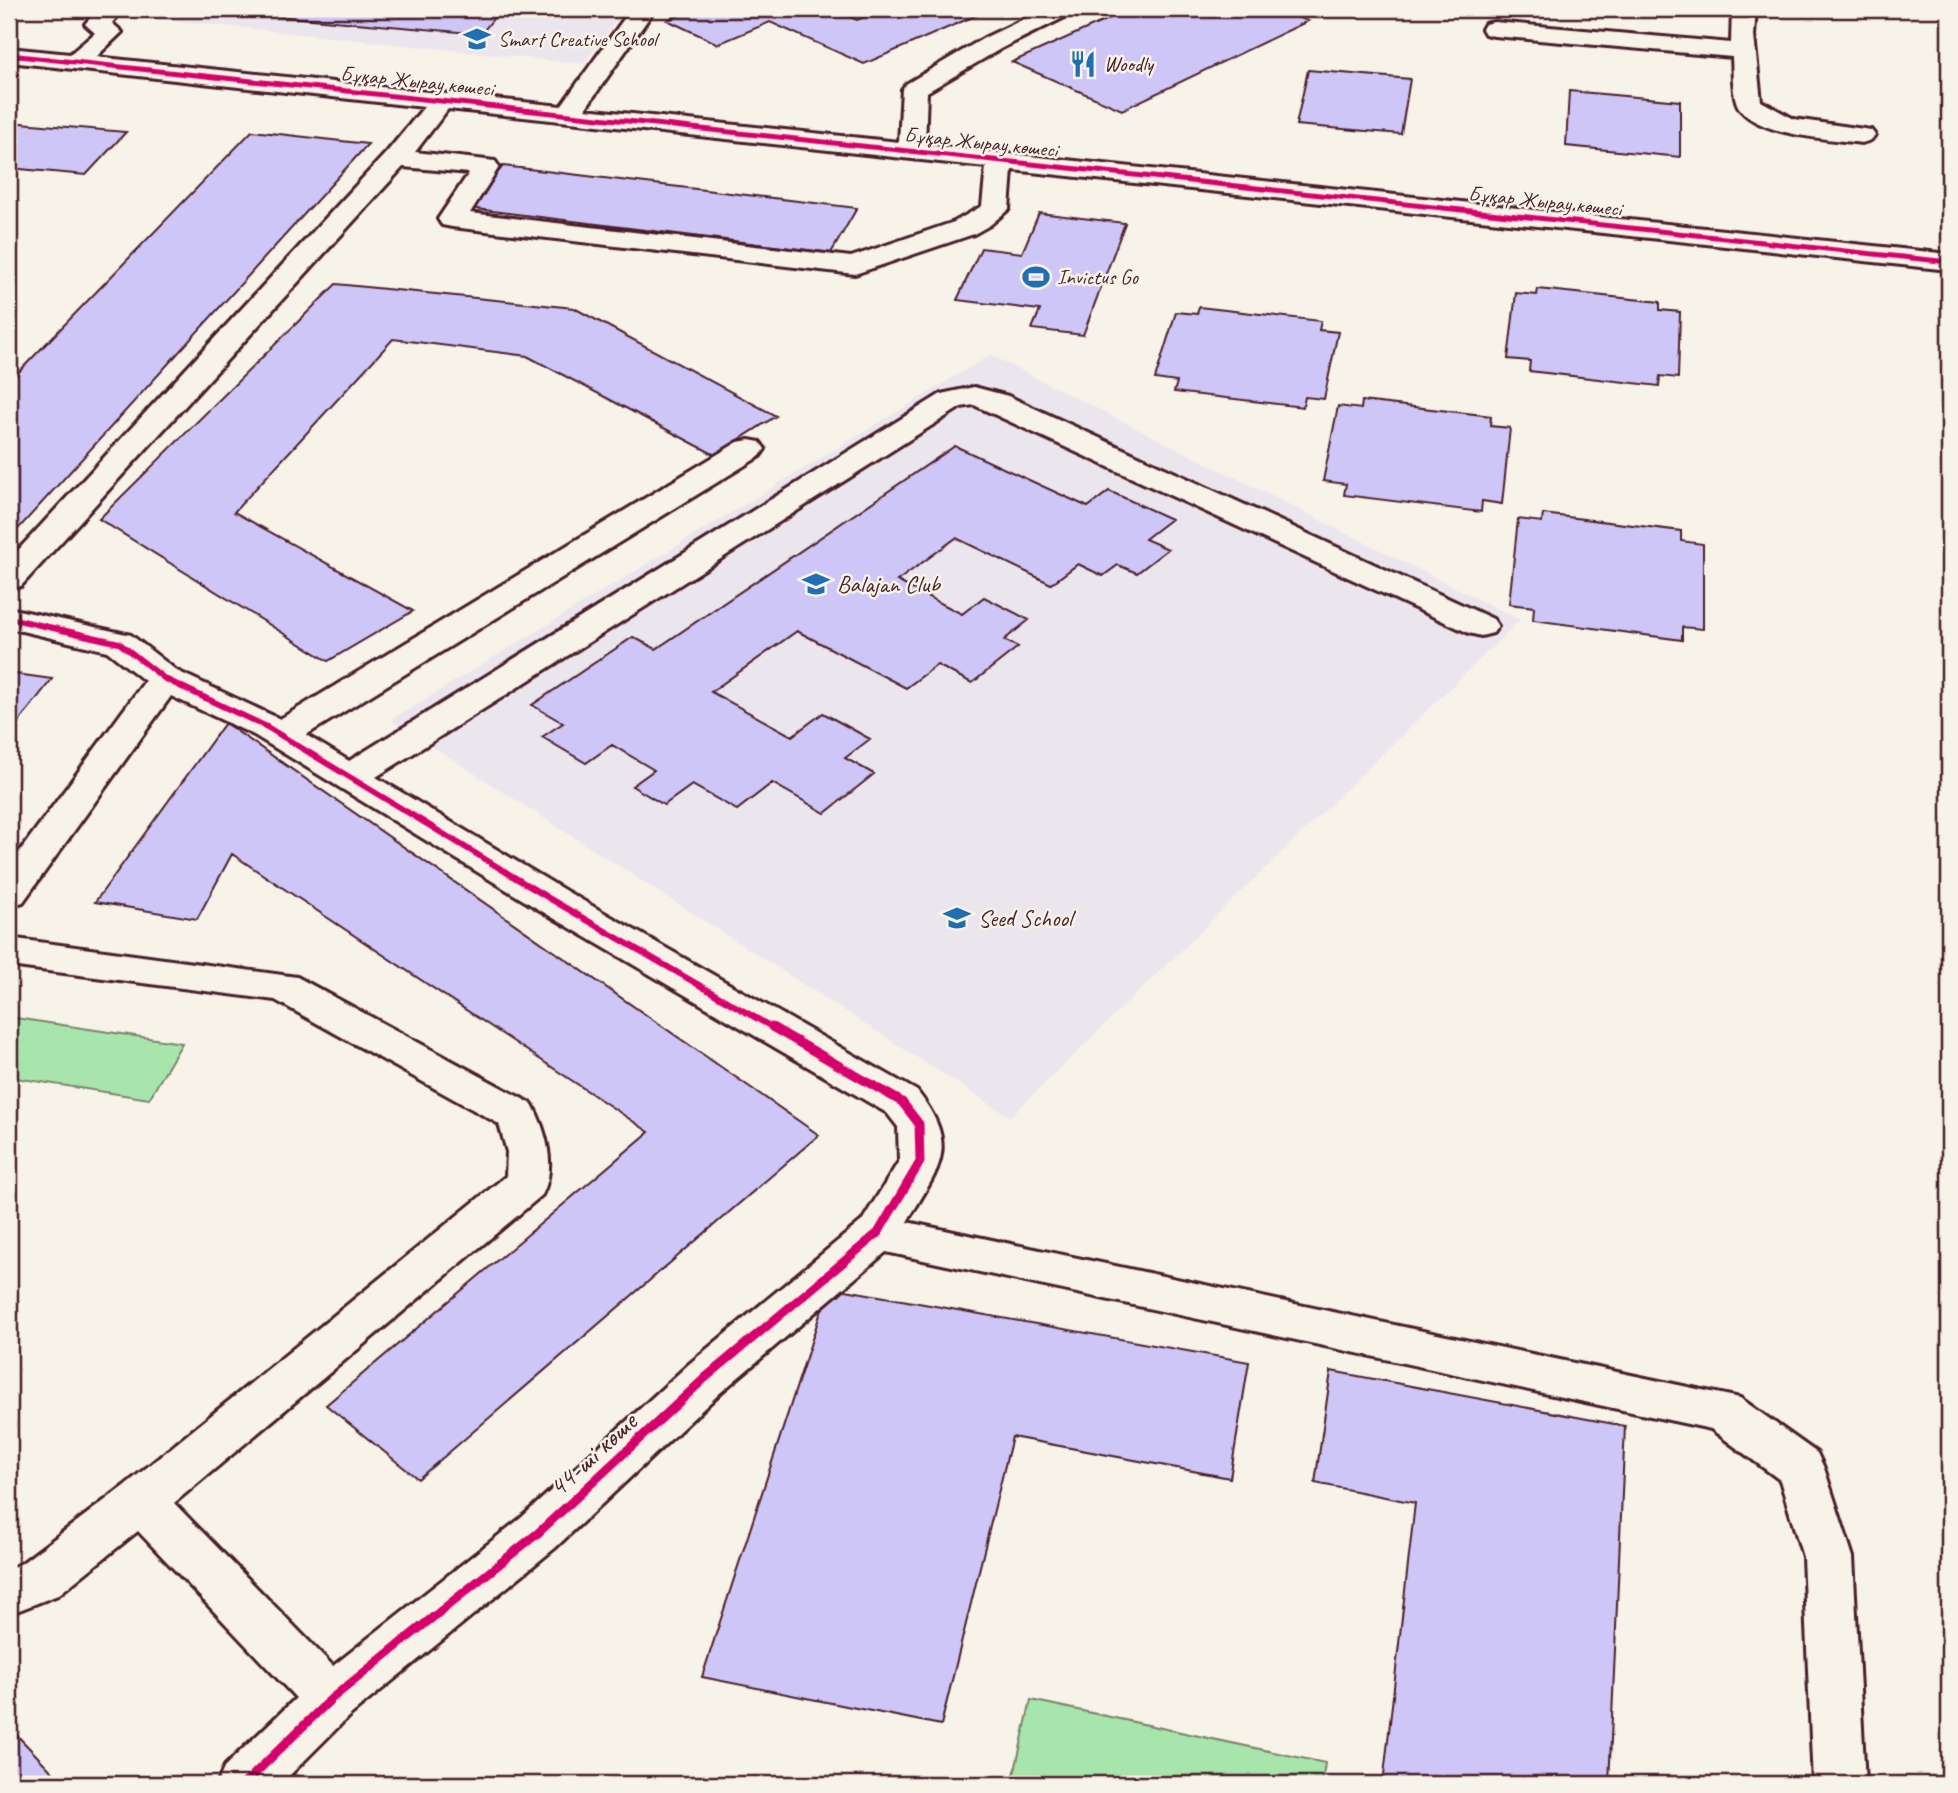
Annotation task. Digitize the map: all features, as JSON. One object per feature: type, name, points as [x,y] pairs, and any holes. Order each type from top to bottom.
[{"type":"street","points":[[76,62],[110,32],[97,24],[111,9]]},
{"type":"street","points":[[568,115],[643,9]]},
{"type":"street","points":[[912,152],[915,89],[993,43],[1063,9]]},
{"type":"street","points":[[1744,9],[1743,51],[1749,103],[1756,111],[1770,121],[1862,135]]},
{"type":"street","points":[[1494,29],[1743,51]]},
{"type":"street","name":"Бұқар Жырау көшесі","points":[[9,55],[1949,262]]},
{"type":"street","points":[[9,579],[396,158],[441,102]]},
{"type":"street","points":[[396,158],[486,167],[452,219],[855,266],[881,252],[979,223],[995,209],[1000,162]]},
{"type":"street","points":[[9,618],[119,643],[165,679],[280,735],[349,777],[952,400],[974,396],[997,402],[1481,626]]},
{"type":"street","points":[[280,735],[749,449]]},
{"type":"street","points":[[9,893],[165,679]]},
{"type":"street","name":"44-ші көше","points":[[244,1784],[331,1699],[538,1533],[705,1378],[878,1233],[920,1161],[919,1124],[902,1102],[552,900],[349,777]]},
{"type":"street","points":[[9,951],[283,987],[517,1115],[528,1152],[527,1183],[141,1501],[40,1579],[9,1592]]},
{"type":"street","points":[[878,1233],[1723,1412],[1800,1468],[1828,1557],[1839,1784]]},
{"type":"street","points":[[141,1501],[331,1699]]},
{"type":"shaded area","name":"Smart Creative School","points":[[127,9],[624,11],[583,64],[120,15]]},
{"type":"shaded area","name":"Seed School","points":[[990,355],[1520,620],[1010,1117],[391,720]]},
{"type":"green space","points":[[9,1017],[182,1043],[149,1099],[9,1077]]},
{"type":"green space","points":[[1031,1700],[1325,1763],[1322,1784],[1012,1784]]},
{"type":"building","points":[[197,9],[501,9],[481,34]]},
{"type":"building","points":[[696,9],[831,9],[857,20],[885,9],[991,9],[864,64],[770,22],[718,44],[667,20]]},
{"type":"building","points":[[1131,9],[1277,9],[1308,21],[1122,110],[1012,62]]},
{"type":"building","points":[[1636,9],[1717,9],[1717,16]]},
{"type":"building","points":[[1308,70],[1410,79],[1401,134],[1296,125]]},
{"type":"building","points":[[1569,91],[1680,101],[1680,157],[1566,146]]},
{"type":"building","points":[[9,122],[126,132],[86,175],[9,168]]},
{"type":"building","points":[[252,131],[368,144],[9,539],[9,382]]},
{"type":"building","points":[[503,166],[857,208],[831,253],[468,208]]},
{"type":"building","name":"Invictus Go","points":[[1039,213],[1125,223],[1083,335],[1032,329],[1040,310],[957,300],[981,248],[1022,253]]},
{"type":"building","points":[[336,284],[574,308],[776,416],[715,455],[527,356],[393,339],[234,512],[413,611],[328,661],[99,519]]},
{"type":"building","points":[[1538,289],[1660,302],[1660,310],[1680,312],[1678,378],[1660,376],[1659,386],[1529,371],[1530,361],[1508,359],[1516,293],[1537,295]]},
{"type":"building","points":[[1199,307],[1321,321],[1319,330],[1338,332],[1324,399],[1305,397],[1303,407],[1174,392],[1177,382],[1155,379],[1176,312],[1197,314]]},
{"type":"building","points":[[1362,401],[1491,416],[1490,426],[1510,428],[1502,504],[1482,501],[1481,512],[1344,495],[1346,484],[1323,481],[1338,406],[1361,409]]},
{"type":"building","points":[[955,446],[1088,507],[1109,491],[1171,519],[1145,539],[1168,549],[1137,573],[1118,565],[1103,576],[1078,564],[1051,584],[956,538],[897,581],[962,614],[984,597],[1029,620],[1004,640],[1018,647],[972,683],[937,665],[906,688],[797,631],[711,692],[792,736],[823,713],[870,739],[845,758],[874,774],[825,813],[772,783],[737,810],[692,785],[664,805],[632,786],[654,770],[612,745],[586,763],[542,737],[563,723],[532,705],[633,637],[656,649]]},
{"type":"building","points":[[1543,514],[1681,531],[1681,541],[1703,544],[1703,629],[1682,627],[1682,640],[1533,620],[1534,607],[1509,604],[1518,519],[1542,522]]},
{"type":"building","points":[[9,673],[52,679],[9,734]]},
{"type":"building","points":[[225,723],[819,1135],[418,1479],[326,1405],[649,1132],[232,854],[197,919],[95,902]]},
{"type":"building","points":[[829,1287],[1249,1362],[1230,1478],[1012,1437],[941,1725],[702,1677]]},
{"type":"building","points":[[1331,1371],[1625,1426],[1609,1784],[1383,1784],[1415,1503],[1315,1483]]},
{"type":"building","points":[[9,1727],[64,1784],[9,1784]]},
{"type":"building","points":[[281,1772],[331,1784],[276,1784]]},
{"type":"cycle path","points":[[9,55],[1949,262]]},
{"type":"cycle path","points":[[9,618],[119,643],[165,679],[267,727],[552,900],[902,1102],[919,1124],[920,1162],[878,1233],[705,1378],[538,1533],[331,1699],[244,1784]]},
{"type":"place","name":"Smart Creative School","points":[[477,39]]},
{"type":"place","name":"Woodly","points":[[1083,64]]},
{"type":"place","name":"Invictus Go","points":[[1036,277]]},
{"type":"place","name":"Balajan Club","points":[[816,584]]},
{"type":"place","name":"Seed School","points":[[957,918]]}]
